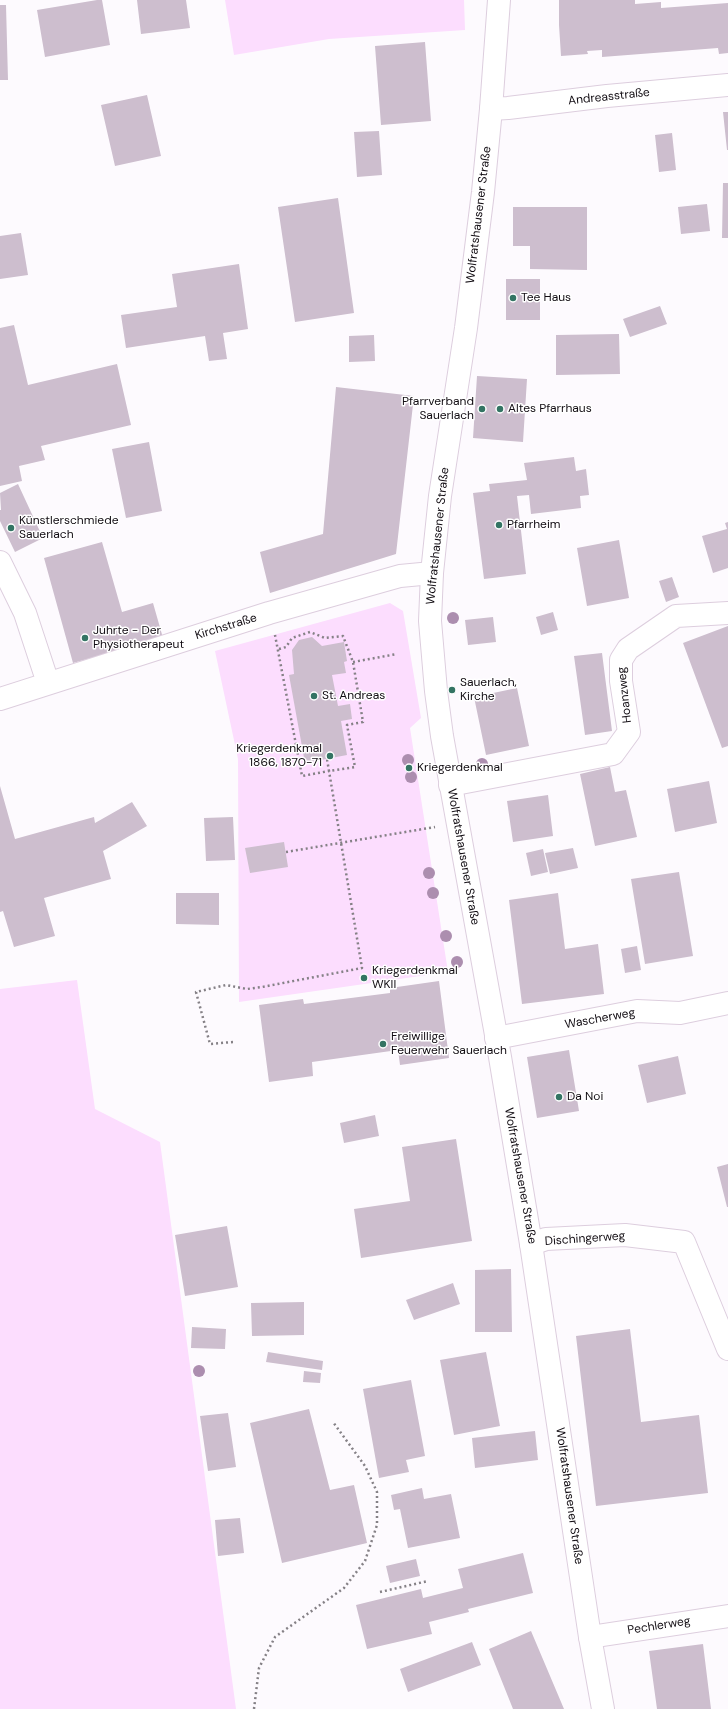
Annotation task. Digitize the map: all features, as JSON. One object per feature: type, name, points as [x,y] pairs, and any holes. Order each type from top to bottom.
[{"type":"street","name":"Wolfratshausener Straße","points":[[499,0],[483,192],[467,320],[440,496],[432,573],[430,621],[435,683],[450,785],[496,1038],[531,1244],[590,1637],[603,1709]]},
{"type":"street","name":"Andreasstraße","points":[[491,109],[607,96],[728,86]]},
{"type":"street","points":[[0,562],[25,613],[48,683]]},
{"type":"street","name":"Kirchstraße","points":[[0,699],[261,616],[400,576],[432,573]]},
{"type":"street","name":"Hoanzweg","points":[[450,785],[613,754],[628,732],[621,681],[621,660],[628,649],[676,616],[728,613]]},
{"type":"street","name":"Wascherweg","points":[[496,1038],[636,1011],[680,1013],[728,1003]]},
{"type":"street","name":"Dischingerweg","points":[[531,1244],[546,1239],[625,1235],[684,1242],[728,1349]]},
{"type":"street","name":"Pechlerweg","points":[[590,1637],[728,1616]]},
{"type":"path","points":[[277,641],[302,776],[354,767],[347,725],[362,722],[353,662],[343,636],[325,638],[310,632],[292,638],[286,647],[279,649]]},
{"type":"path","points":[[353,662],[397,654]]},
{"type":"path","points":[[233,1042],[210,1044],[196,992],[226,985],[248,989],[262,987],[362,968],[327,759]]},
{"type":"path","points":[[286,852],[425,828]]},
{"type":"path","points":[[254,1709],[259,1668],[275,1637],[344,1588],[365,1561],[377,1525],[377,1492],[365,1466],[333,1422]]},
{"type":"path","points":[[380,1592],[428,1581]]},
{"type":"shaded area","points":[[225,0],[464,0],[465,30],[329,39],[234,55]]},
{"type":"shaded area","points":[[390,603],[403,611],[421,718],[410,728],[448,972],[239,1002],[238,759],[215,651]]},
{"type":"shaded area","points":[[77,980],[95,1109],[160,1142],[236,1709],[0,1709],[0,989]]},
{"type":"building","points":[[102,0],[110,45],[45,57],[37,10]]},
{"type":"building","points":[[137,0],[186,0],[190,28],[141,34]]},
{"type":"building","points":[[559,0],[635,0],[635,4],[661,2],[661,8],[728,3],[728,53],[719,54],[718,48],[602,57],[602,50],[587,51],[588,54],[561,56]]},
{"type":"building","points":[[0,5],[6,5],[8,80],[0,80]]},
{"type":"building","points":[[425,42],[431,121],[381,125],[375,46]]},
{"type":"building","points":[[147,95],[161,156],[115,166],[101,105]]},
{"type":"building","points":[[723,112],[728,112],[728,150],[727,150]]},
{"type":"building","points":[[379,131],[382,175],[357,177],[354,132]]},
{"type":"building","points":[[672,133],[676,170],[659,172],[655,135]]},
{"type":"building","points":[[723,183],[728,183],[728,238],[722,238]]},
{"type":"building","points":[[338,198],[354,313],[295,322],[278,207]]},
{"type":"building","points":[[707,204],[710,231],[681,234],[678,207]]},
{"type":"building","points":[[513,207],[587,207],[587,270],[530,269],[530,246],[513,246]]},
{"type":"building","points":[[21,233],[28,275],[0,279],[0,236]]},
{"type":"building","points":[[239,264],[248,329],[223,333],[227,359],[209,361],[205,336],[126,348],[121,315],[177,307],[172,274]]},
{"type":"building","points":[[506,279],[540,279],[540,320],[506,320]]},
{"type":"building","points":[[660,306],[667,324],[630,337],[623,319]]},
{"type":"building","points":[[14,325],[28,385],[117,364],[131,425],[41,446],[45,460],[19,466],[22,481],[0,486],[0,328]]},
{"type":"building","points":[[619,334],[620,374],[556,375],[556,335]]},
{"type":"building","points":[[374,335],[375,361],[349,362],[349,336]]},
{"type":"building","name":"Altes Pfarrhaus","points":[[477,376],[527,379],[523,442],[473,438]]},
{"type":"building","points":[[336,387],[414,396],[396,554],[270,593],[260,552],[323,534]]},
{"type":"building","points":[[149,442],[162,511],[126,518],[112,449]]},
{"type":"building","name":"Pfarrheim","points":[[574,457],[576,471],[586,469],[589,495],[580,496],[581,508],[531,514],[529,495],[517,496],[526,574],[484,579],[473,493],[490,491],[489,484],[527,480],[524,463]]},
{"type":"building","points":[[18,484],[43,538],[15,552],[0,521],[0,493]]},
{"type":"building","points":[[728,522],[728,568],[713,573],[702,536],[727,529],[725,523]]},
{"type":"building","points":[[619,540],[629,598],[587,606],[577,548]]},
{"type":"building","points":[[102,542],[122,612],[153,603],[163,638],[73,663],[44,558]]},
{"type":"building","points":[[672,577],[679,597],[666,602],[659,581]]},
{"type":"building","points":[[553,612],[558,630],[541,635],[536,617]]},
{"type":"building","points":[[493,617],[496,642],[468,645],[465,620]]},
{"type":"building","points":[[728,626],[728,746],[722,748],[683,643]]},
{"type":"building","name":"St. Andreas","points":[[312,637],[322,646],[344,642],[347,661],[344,662],[346,673],[332,675],[338,706],[350,704],[352,719],[341,721],[347,755],[305,763],[289,675],[294,674],[292,650],[299,640]]},
{"type":"building","points":[[602,653],[612,731],[585,735],[574,656]]},
{"type":"building","points":[[517,688],[529,746],[486,755],[474,697]]},
{"type":"building","points":[[610,767],[615,792],[626,790],[637,837],[595,846],[580,774]]},
{"type":"building","points":[[709,781],[717,823],[675,832],[667,789]]},
{"type":"building","points":[[0,786],[15,839],[94,817],[95,823],[132,802],[147,826],[103,851],[111,879],[44,898],[55,936],[14,947],[3,911],[0,912]]},
{"type":"building","points":[[548,795],[553,836],[513,842],[507,801]]},
{"type":"building","points":[[233,817],[235,860],[206,861],[204,818]]},
{"type":"building","points":[[284,842],[288,867],[250,873],[245,848]]},
{"type":"building","points":[[573,848],[578,868],[550,874],[545,853]]},
{"type":"building","points":[[543,849],[548,872],[531,876],[526,853]]},
{"type":"building","points":[[679,872],[693,956],[645,964],[631,879]]},
{"type":"building","points":[[176,893],[219,893],[219,925],[176,924]]},
{"type":"building","points":[[558,893],[565,949],[598,944],[604,994],[522,1004],[509,900]]},
{"type":"building","points":[[637,946],[641,970],[625,973],[621,949]]},
{"type":"building","points":[[439,981],[449,1058],[400,1065],[398,1050],[312,1062],[313,1076],[269,1082],[259,1005],[303,999],[304,1004],[390,993],[390,988]]},
{"type":"building","points":[[569,1050],[579,1111],[537,1118],[527,1057]]},
{"type":"building","points":[[678,1056],[686,1094],[647,1103],[638,1065]]},
{"type":"building","points":[[375,1115],[379,1136],[344,1143],[340,1123]]},
{"type":"building","points":[[456,1139],[472,1241],[361,1258],[354,1209],[410,1201],[402,1147]]},
{"type":"building","points":[[728,1164],[728,1207],[727,1207],[717,1167]]},
{"type":"building","points":[[227,1226],[238,1287],[185,1296],[175,1235]]},
{"type":"building","points":[[511,1269],[512,1332],[475,1332],[475,1270]]},
{"type":"building","points":[[453,1283],[460,1304],[414,1320],[406,1300]]},
{"type":"building","points":[[304,1302],[304,1335],[252,1336],[251,1303]]},
{"type":"building","points":[[192,1327],[226,1329],[225,1349],[191,1348]]},
{"type":"building","points":[[630,1329],[641,1422],[699,1415],[708,1493],[596,1506],[576,1336]]},
{"type":"building","points":[[268,1352],[323,1361],[322,1370],[266,1362]]},
{"type":"building","points":[[486,1352],[500,1426],[454,1435],[440,1360]]},
{"type":"building","points":[[304,1371],[321,1373],[320,1383],[303,1382]]},
{"type":"building","points":[[411,1380],[425,1456],[406,1460],[409,1472],[379,1478],[363,1389]]},
{"type":"building","points":[[309,1409],[330,1490],[354,1485],[367,1543],[282,1563],[250,1423]]},
{"type":"building","points":[[228,1413],[236,1467],[208,1471],[200,1416]]},
{"type":"building","points":[[535,1431],[538,1460],[475,1468],[472,1438]]},
{"type":"building","points":[[422,1488],[424,1499],[451,1494],[460,1538],[408,1548],[400,1509],[394,1510],[391,1495]]},
{"type":"building","points":[[240,1518],[244,1553],[218,1556],[215,1520]]},
{"type":"building","points":[[523,1553],[533,1593],[468,1609],[469,1612],[429,1622],[432,1634],[367,1649],[356,1605],[421,1589],[423,1598],[463,1588],[458,1569]]},
{"type":"building","points":[[416,1559],[420,1576],[390,1583],[386,1566]]},
{"type":"building","points":[[531,1631],[564,1709],[513,1709],[489,1649]]},
{"type":"building","points":[[472,1642],[481,1665],[408,1692],[400,1669]]},
{"type":"building","points":[[703,1644],[711,1709],[657,1709],[649,1651]]},
{"type":"place","name":"Tee Haus","points":[[513,298]]},
{"type":"place","name":"Pfarrverband Sauerlach","points":[[482,409]]},
{"type":"place","name":"Altes Pfarrhaus","points":[[500,409]]},
{"type":"place","name":"Pfarrheim","points":[[499,525]]},
{"type":"place","name":"Künstlerschmiede Sauerlach","points":[[11,528]]},
{"type":"place","name":"Juhrte - Der Physiotherapeut","points":[[85,638]]},
{"type":"place","name":"Sauerlach, Kirche","points":[[452,690]]},
{"type":"place","name":"St. Andreas","points":[[314,696]]},
{"type":"place","name":"Kriegerdenkmal 1866, 1870-71","points":[[330,756]]},
{"type":"place","name":"Kriegerdenkmal","points":[[409,768]]},
{"type":"place","name":"Kriegerdenkmal WKII","points":[[364,978]]},
{"type":"place","name":"Freiwillige Feuerwehr Sauerlach","points":[[383,1044]]},
{"type":"place","name":"Da Noi","points":[[559,1097]]}]
